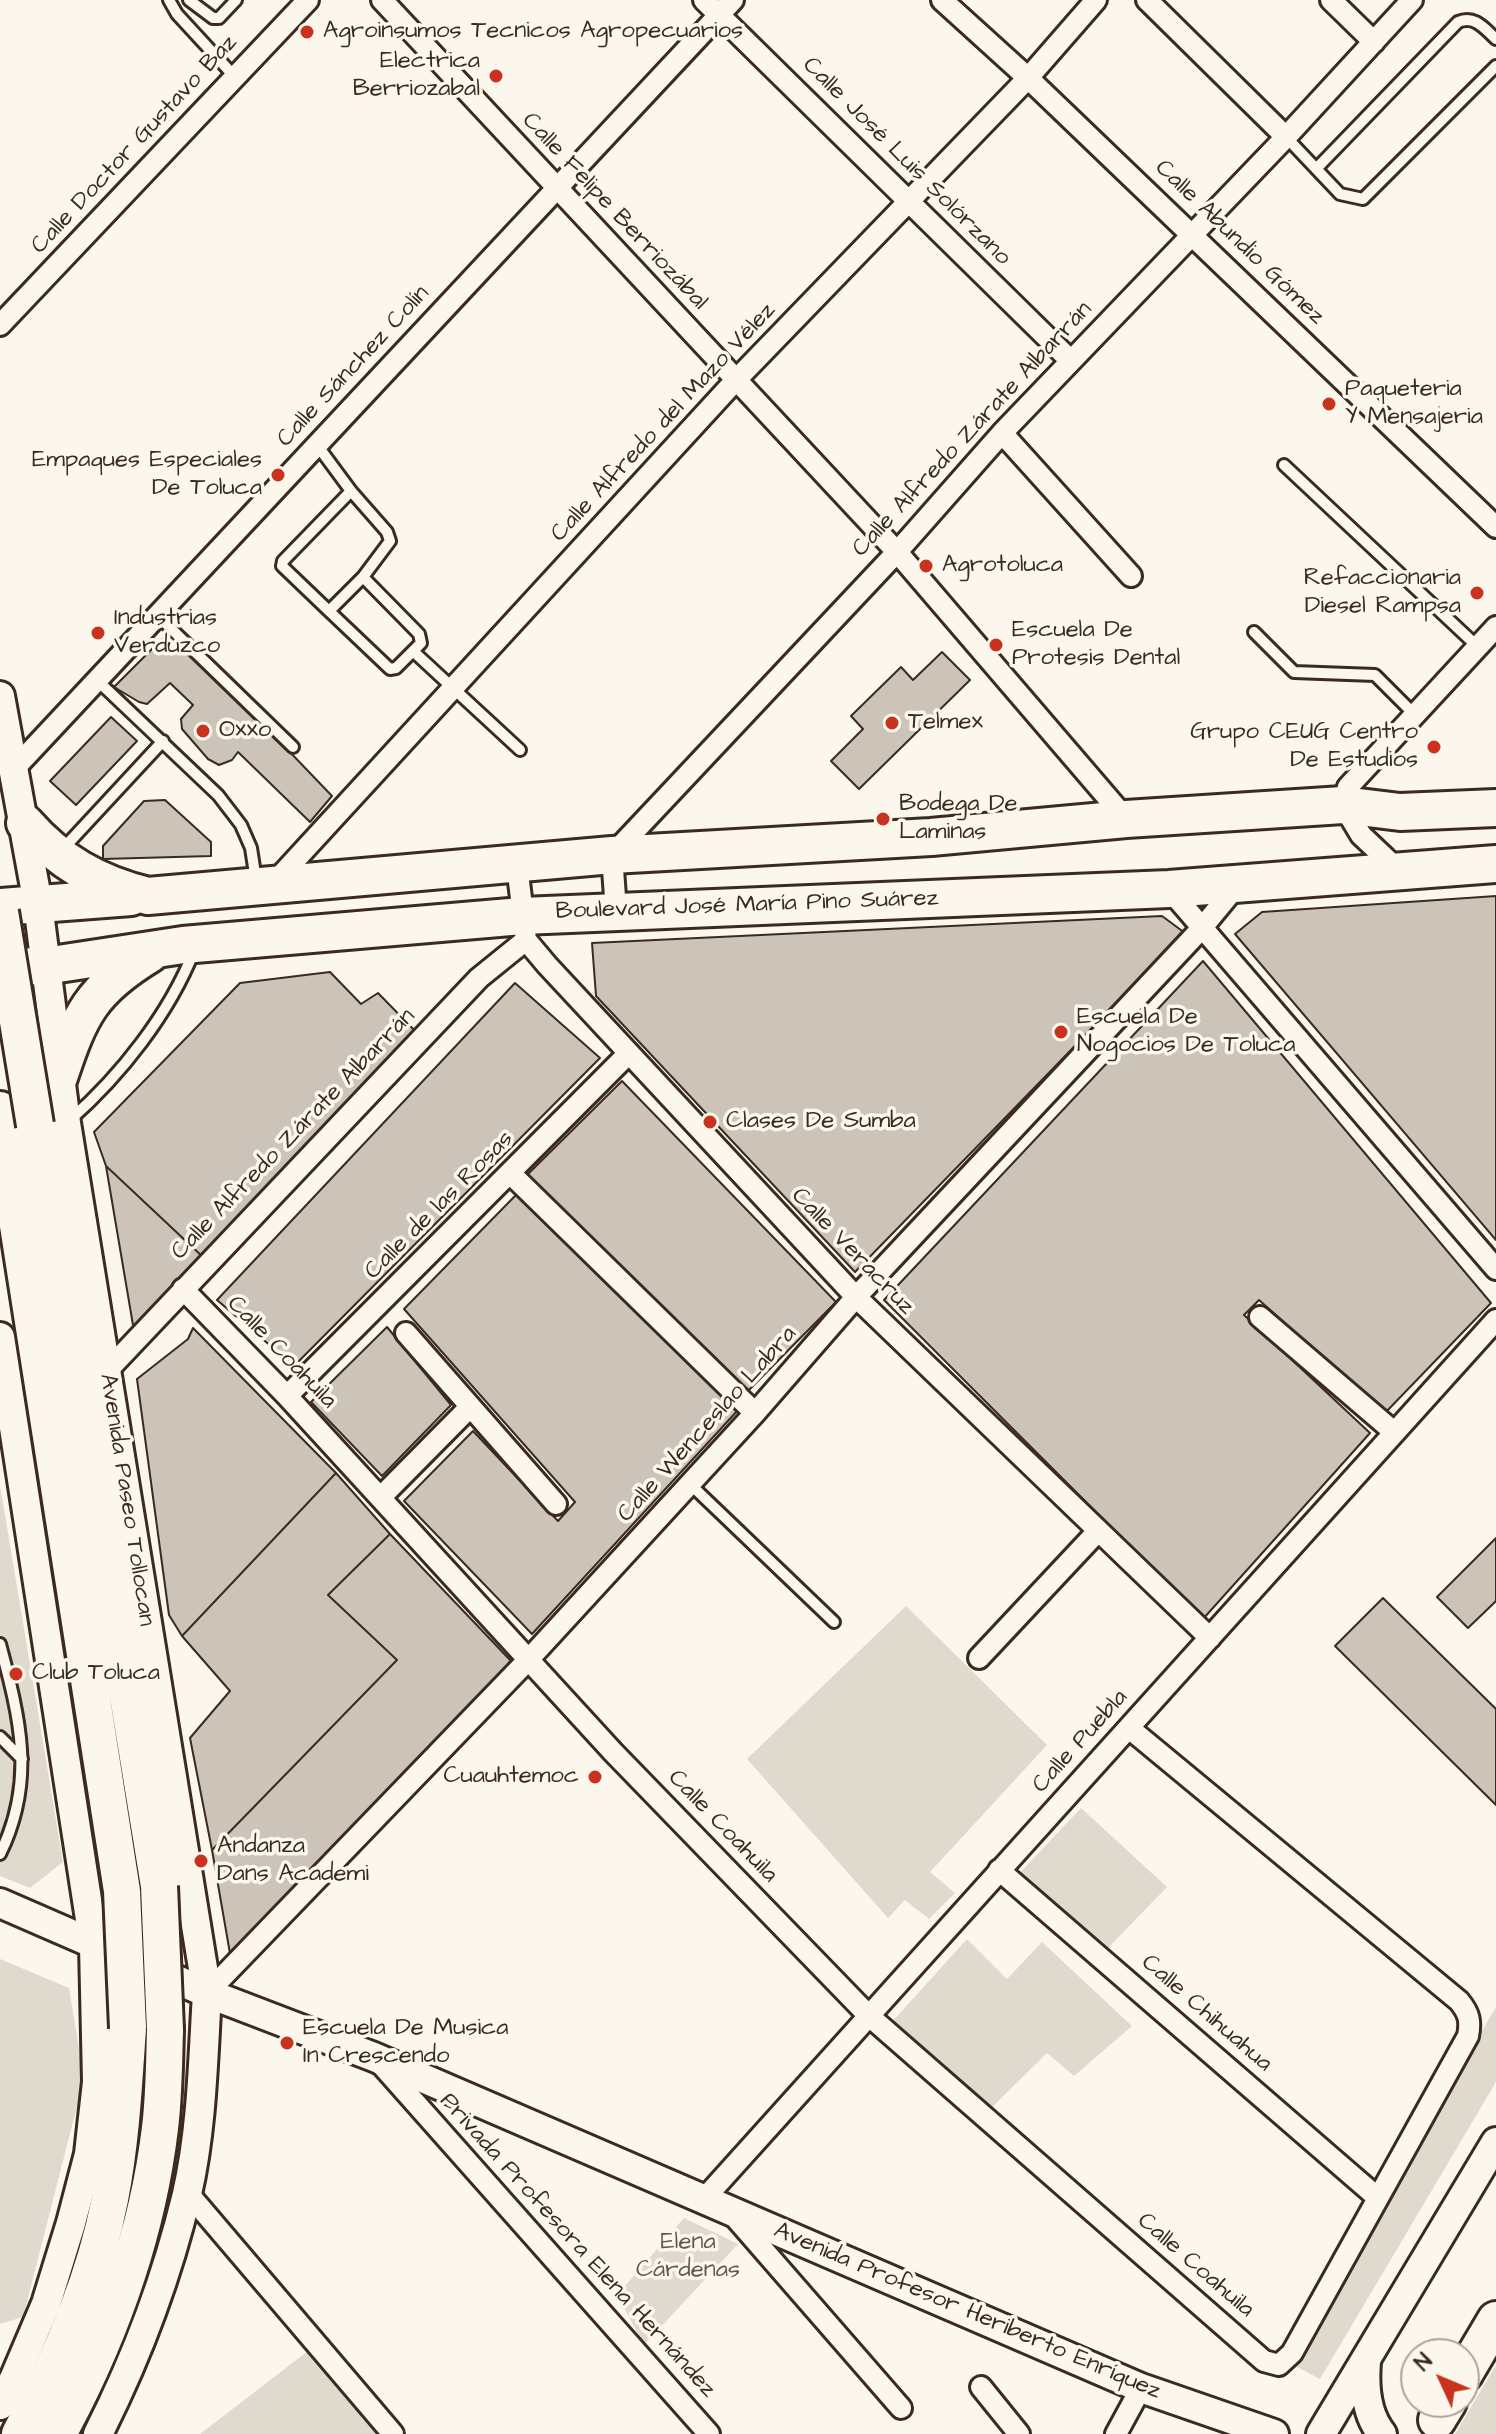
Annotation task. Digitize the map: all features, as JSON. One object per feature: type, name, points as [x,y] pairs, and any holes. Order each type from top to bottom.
[{"type":"highway","points":[[0,910],[38,904],[612,855],[931,837],[1126,819],[1343,805],[1400,812],[1496,808]]},
{"type":"highway","points":[[16,820],[57,856],[99,881],[148,896]]},
{"type":"highway","name":"Boulevard José María Pino Suárez","points":[[0,967],[45,966],[179,946],[524,928],[616,911],[1169,889],[1496,864]]},
{"type":"highway","name":"Avenida Paseo Tollocan","points":[[0,910],[122,1891],[128,2028],[122,2118],[110,2201],[83,2293],[43,2391],[20,2434]]},
{"type":"highway","points":[[57,1062],[91,1002],[119,973],[179,946]]},
{"type":"highway","name":"Avenida Paseo Tollocan","points":[[26,1122],[159,1886],[165,2030],[160,2128],[147,2205],[124,2292],[86,2383],[58,2434]]},
{"type":"highway","points":[[1480,2347],[1496,2320]]},
{"type":"main road","name":"Avenida Paseo Tollocan","points":[[0,696],[13,770],[16,820],[38,904],[57,1062],[26,1122],[105,1373],[207,1993],[201,2104],[187,2192],[157,2300],[125,2381],[98,2434]]},
{"type":"main road","points":[[0,1025],[14,1023],[35,1027],[57,1062]]},
{"type":"main road","points":[[0,1337],[7,1424],[94,1945],[97,2082],[89,2154],[71,2223],[46,2304],[7,2372],[0,2405]]},
{"type":"main road","name":"Avenida Profesor Heriberto Enríquez","points":[[0,1903],[207,1993],[374,2057],[1141,2388],[1274,2434]]},
{"type":"main road","points":[[1321,2434],[1496,2142]]},
{"type":"main road","points":[[1366,2361],[1367,2398],[1382,2434]]},
{"type":"street","name":"Calle Doctor Gustavo Baz","points":[[0,325],[308,0]]},
{"type":"street","name":"Calle Felipe Berriozábal","points":[[382,0],[897,552],[1126,819]]},
{"type":"street","name":"Calle José Luis Solórzano","points":[[704,0],[726,7],[911,203],[1071,361]]},
{"type":"street","name":"Calle Abundio Gómez","points":[[942,0],[1191,233],[1496,527]]},
{"type":"street","name":"Calle Alfredo del Mazo Vélez","points":[[265,885],[452,689],[735,381],[911,203],[1096,0]]},
{"type":"street","points":[[1147,0],[1286,137]]},
{"type":"street","points":[[1331,0],[1374,42]]},
{"type":"street","name":"Calle Alfredo Zárate Albarrán","points":[[612,855],[897,552],[1002,433],[1286,137],[1412,0]]},
{"type":"street","name":"Calle Sánchez Colín","points":[[13,770],[726,7]]},
{"type":"street","points":[[1002,433],[1131,576]]},
{"type":"street","points":[[1400,872],[1361,835],[1343,805],[1348,787],[1496,627]]},
{"type":"street","points":[[612,855],[616,911]]},
{"type":"street","points":[[517,865],[524,928]]},
{"type":"street","name":"Calle Wenceslao Labra","points":[[207,1993],[529,1659],[755,1413],[856,1297],[1201,929],[1239,883]]},
{"type":"street","points":[[1169,889],[1496,1269]]},
{"type":"street","name":"Calle Alfredo Zárate Albarrán","points":[[105,1373],[524,928]]},
{"type":"street","name":"Calle Veracruz","points":[[524,928],[629,1053],[856,1297],[1210,1638]]},
{"type":"street","name":"Calle de las Rosas","points":[[287,1396],[629,1053]]},
{"type":"street","points":[[510,1173],[755,1413]]},
{"type":"street","name":"Calle Coahuila","points":[[183,1289],[381,1497],[613,1752],[868,2015],[1264,2361],[1279,2365],[1292,2353],[1378,2198]]},
{"type":"street","points":[[1260,1317],[1394,1432]]},
{"type":"street","name":"Calle Puebla","points":[[716,2204],[868,2015],[1496,1320]]},
{"type":"street","points":[[406,1333],[556,1504]]},
{"type":"street","points":[[381,1497],[470,1407]]},
{"type":"street","points":[[979,1658],[1098,1531]]},
{"type":"street","points":[[1129,1728],[1459,2001],[1468,2012],[1471,2023],[1468,2036],[1378,2198]]},
{"type":"street","name":"Calle Chihuahua","points":[[999,1870],[1378,2198]]},
{"type":"street","name":"Privada Profesora Elena Hernández","points":[[374,2057],[709,2434]]},
{"type":"street","points":[[187,2192],[393,2434]]},
{"type":"street","points":[[716,2204],[901,2408]]},
{"type":"street","points":[[981,2387],[1019,2434]]},
{"type":"street","points":[[1116,2434],[1141,2388]]},
{"type":"lane","points":[[169,0],[177,14],[235,77]]},
{"type":"lane","points":[[189,0],[213,18],[219,18],[236,0]]},
{"type":"lane","points":[[1316,169],[1458,22],[1466,18],[1473,20],[1496,39]]},
{"type":"lane","points":[[1286,137],[1340,194],[1363,199],[1496,66]]},
{"type":"lane","points":[[317,445],[387,532],[390,541],[363,577],[329,611]]},
{"type":"lane","points":[[1284,465],[1478,647]]},
{"type":"lane","points":[[351,491],[283,561],[282,566],[390,669],[396,668],[414,652],[422,638],[363,577]]},
{"type":"lane","points":[[158,616],[293,747]]},
{"type":"lane","points":[[1254,632],[1294,672],[1375,675],[1414,714]]},
{"type":"lane","points":[[414,652],[520,750]]},
{"type":"lane","points":[[98,681],[218,795],[241,825],[265,885]]},
{"type":"lane","points":[[57,856],[163,741]]},
{"type":"lane","points":[[26,1122],[90,1102],[158,1020],[182,981],[179,946]]},
{"type":"lane","points":[[690,1484],[834,1622]]},
{"type":"lane","points":[[0,1644],[23,1761],[21,1798],[0,1854]]},
{"type":"lane","points":[[0,1671],[10,1683]]},
{"type":"lane","points":[[0,1737],[23,1761]]},
{"type":"green space","name":"Club Toluca","points":[[0,1485],[63,1862],[30,1888],[0,1876]]},
{"type":"green space","points":[[906,1606],[1047,1745],[930,1872],[955,1893],[929,1919],[905,1900],[888,1918],[747,1759]]},
{"type":"green space","points":[[1081,1808],[1167,1887],[1107,1949],[1017,1876]]},
{"type":"green space","points":[[967,1939],[1007,1979],[1042,1942],[1132,2026],[1074,2076],[1047,2053],[990,2109],[891,2023]]},
{"type":"green space","points":[[0,1959],[69,1988],[84,2079],[23,2317],[0,2324]]},
{"type":"green space","points":[[1496,2007],[1496,2082],[1320,2379],[1286,2361]]},
{"type":"green space","name":"Elena Cárdenas","points":[[684,2218],[738,2244],[644,2345],[617,2295]]},
{"type":"green space","points":[[308,2351],[378,2434],[200,2434]]},
{"type":"green space","points":[[1496,2365],[1496,2434],[1455,2434],[1465,2418],[1480,2418],[1480,2392]]},
{"type":"building","points":[[172,629],[332,796],[310,822],[238,752],[232,760],[219,765],[208,759],[182,729],[181,719],[193,705],[170,683],[147,704],[114,687]]},
{"type":"building","name":"Telmex","points":[[942,652],[970,680],[859,789],[831,761],[863,729],[851,716],[901,667],[913,680]]},
{"type":"building","points":[[111,717],[137,741],[76,805],[50,781]]},
{"type":"building","points":[[165,800],[211,842],[211,856],[103,859],[103,846],[144,801]]},
{"type":"building","points":[[1496,896],[1496,1240],[1235,934],[1262,912]]},
{"type":"building","points":[[1162,916],[1185,933],[855,1272],[596,996],[592,943]]},
{"type":"building","points":[[1203,961],[1491,1303],[1385,1413],[1259,1300],[1244,1315],[1370,1433],[1203,1619],[884,1300]]},
{"type":"building","points":[[330,972],[361,1004],[378,993],[418,1034],[204,1258],[106,1166],[94,1132],[240,983]]},
{"type":"building","points":[[515,983],[600,1058],[294,1366],[217,1300]]},
{"type":"building","points":[[622,1081],[836,1302],[744,1395],[525,1177]]},
{"type":"building","points":[[106,1166],[204,1258],[134,1331]]},
{"type":"building","points":[[516,1195],[739,1409],[532,1634],[404,1501],[473,1431],[558,1521],[575,1502],[404,1309]]},
{"type":"building","points":[[387,1327],[451,1405],[382,1476],[311,1402]]},
{"type":"building","points":[[193,1328],[336,1473],[182,1636],[169,1615],[137,1379],[188,1339]]},
{"type":"building","points":[[336,1473],[390,1534],[328,1595],[397,1660],[212,1850],[190,1738],[230,1691],[182,1636]]},
{"type":"building","points":[[390,1534],[511,1661],[232,1965],[212,1850],[397,1660],[328,1595]]},
{"type":"building","points":[[1496,1538],[1496,1601],[1468,1628],[1437,1597]]},
{"type":"building","points":[[1383,1598],[1496,1709],[1496,1805],[1335,1646]]},
{"type":"place","name":"Agroinsumos Tecnicos Agropecuarios","points":[[307,32]]},
{"type":"place","name":"Electrica Berriozabal","points":[[496,76]]},
{"type":"place","name":"Paqueteria Y Mensajeria","points":[[1329,404]]},
{"type":"place","name":"Empaques Especiales De Toluca","points":[[278,475]]},
{"type":"place","name":"Agrotoluca","points":[[926,566]]},
{"type":"place","name":"Refaccionaria Diesel Rampsa","points":[[1477,593]]},
{"type":"place","name":"Industrias Verduzco","points":[[98,633]]},
{"type":"place","name":"Escuela De Protesis Dental","points":[[996,645]]},
{"type":"place","name":"Telmex","points":[[892,723]]},
{"type":"place","name":"Oxxo","points":[[203,731]]},
{"type":"place","name":"Grupo CEUG Centro De Estudios","points":[[1434,747]]},
{"type":"place","name":"Bodega De Laminas","points":[[883,819]]},
{"type":"place","name":"Escuela De Nogocios De Toluca","points":[[1061,1032]]},
{"type":"place","name":"Clases De Sumba","points":[[710,1122]]},
{"type":"place","name":"Club Toluca","points":[[16,1674]]},
{"type":"place","name":"Cuauhtemoc","points":[[595,1777]]},
{"type":"place","name":"Andanza Dans Academi","points":[[201,1861]]},
{"type":"place","name":"Escuela De Musica In Crescendo","points":[[287,2043]]}]
